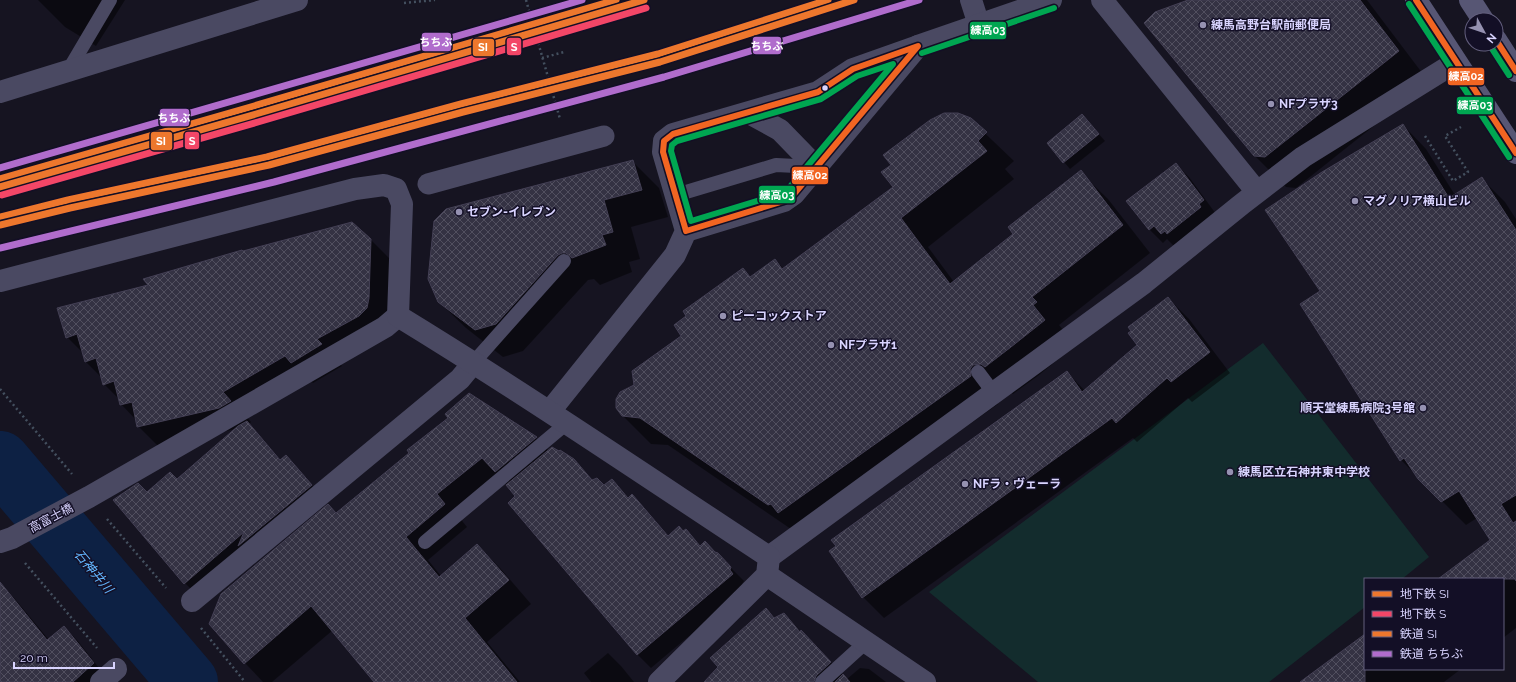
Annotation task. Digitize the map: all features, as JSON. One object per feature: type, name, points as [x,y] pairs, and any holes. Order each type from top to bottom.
[{"type":"main road","points":[[1416,0],[1516,153]]},
{"type":"main road","points":[[1470,0],[1478,12]]},
{"type":"main road","points":[[1504,52],[1516,71]]},
{"type":"street","points":[[0,92],[297,0]]},
{"type":"street","points":[[971,0],[979,25]]},
{"type":"street","points":[[558,417],[675,256],[686,231],[663,152],[664,141],[673,134],[818,92],[853,69],[1051,0]]},
{"type":"street","points":[[1102,0],[1257,192]]},
{"type":"street","points":[[686,231],[784,201],[794,194],[918,46]]},
{"type":"street","points":[[659,682],[768,566],[993,392],[1144,283],[1303,157],[1456,62]]},
{"type":"street","points":[[749,113],[780,130],[816,167]]},
{"type":"street","points":[[428,184],[604,136]]},
{"type":"street","points":[[0,281],[355,189],[384,185],[396,189],[402,204],[398,316],[474,362],[558,417],[768,566],[866,642],[925,682]]},
{"type":"street","name":"高富士橋","points":[[6,540],[89,498],[385,327],[398,316]]},
{"type":"street","points":[[192,601],[460,379],[474,362]]},
{"type":"lane","points":[[68,71],[110,0]]},
{"type":"lane","points":[[676,195],[776,165],[816,167]]},
{"type":"lane","points":[[474,362],[564,261]]},
{"type":"lane","points":[[978,372],[993,392]]},
{"type":"lane","points":[[425,542],[558,417]]},
{"type":"lane","points":[[822,682],[866,642]]},
{"type":"path","points":[[404,3],[435,0]]},
{"type":"path","points":[[526,0],[567,146]]},
{"type":"path","points":[[542,58],[564,52]]},
{"type":"path","points":[[1425,136],[1453,181],[1468,172],[1445,136],[1460,127]]},
{"type":"path","points":[[0,388],[72,475],[89,498]]},
{"type":"path","points":[[6,540],[109,676]]},
{"type":"green space","name":"練馬区立石神井東中学校","points":[[1263,343],[1429,557],[1403,578],[1364,578],[1364,608],[1269,682],[1038,682],[929,592]]},
{"type":"building","name":"NFプラザ3","points":[[1188,0],[1360,0],[1399,51],[1265,157],[1254,156],[1144,23],[1155,12]]},
{"type":"building","name":"NFプラザ1","points":[[944,113],[958,113],[971,118],[987,132],[978,141],[987,151],[901,218],[950,284],[1013,234],[1008,227],[1081,170],[1123,225],[1032,297],[1037,302],[1033,305],[1045,320],[985,367],[981,364],[973,365],[970,369],[971,376],[778,513],[771,504],[768,505],[640,418],[622,416],[616,408],[616,399],[620,392],[634,385],[632,371],[681,336],[674,325],[686,316],[683,311],[743,268],[750,277],[775,259],[782,269],[893,187],[881,172],[891,165],[883,155],[930,120]]},
{"type":"building","points":[[1082,114],[1099,134],[1063,163],[1047,143]]},
{"type":"building","points":[[1403,124],[1449,198],[1482,177],[1516,230],[1516,495],[1501,504],[1513,523],[1516,521],[1516,581],[1515,579],[1504,578],[1439,578],[1490,540],[1459,491],[1441,502],[1418,479],[1404,458],[1400,461],[1300,304],[1320,291],[1265,210],[1322,172]]},
{"type":"building","points":[[633,160],[642,190],[604,200],[613,232],[602,235],[606,245],[572,258],[566,253],[558,255],[496,324],[475,330],[438,302],[428,279],[434,221],[446,209]]},
{"type":"building","points":[[1176,163],[1204,200],[1199,204],[1201,207],[1167,234],[1165,231],[1161,234],[1154,226],[1149,230],[1126,201]]},
{"type":"building","points":[[352,222],[371,239],[369,298],[367,308],[359,316],[317,339],[322,344],[291,363],[285,356],[223,392],[231,401],[219,408],[137,427],[132,402],[120,405],[114,381],[103,385],[96,358],[85,362],[77,334],[66,338],[57,308],[148,285],[143,279],[242,250],[243,251]]},
{"type":"building","name":"NFラ・ヴェーラ","points":[[1168,297],[1210,352],[1171,382],[1167,378],[1116,423],[1112,418],[862,598],[829,551],[836,546],[831,540],[1067,371],[1082,392],[1137,345],[1128,333],[1131,331],[1128,327]]},
{"type":"building","points":[[469,393],[537,437],[495,472],[482,458],[437,494],[445,504],[406,537],[439,577],[477,544],[509,580],[465,618],[517,682],[374,682],[311,606],[244,664],[209,624],[221,594],[328,504],[336,513],[409,453],[407,450],[448,418],[445,414]]},
{"type":"building","points":[[247,421],[280,460],[286,455],[312,485],[238,546],[244,532],[184,584],[113,500],[138,483],[147,492],[170,472],[177,479],[238,426]]},
{"type":"building","points":[[552,447],[574,459],[592,480],[597,478],[604,485],[612,479],[628,498],[632,494],[668,536],[679,526],[683,531],[686,529],[700,546],[705,541],[731,567],[730,570],[733,574],[637,655],[508,503],[515,496],[506,485]]},
{"type":"building","points":[[0,582],[47,640],[64,626],[94,663],[73,682],[0,682]]},
{"type":"building","points":[[766,608],[774,618],[784,613],[800,632],[801,630],[831,662],[816,676],[814,682],[704,682],[718,667],[710,658]]},
{"type":"building","points":[[1364,635],[1365,682],[1300,682]]},
{"type":"building","points":[[843,674],[850,682],[835,682]]},
{"type":"waterway","name":"石神井川","points":[[0,461],[188,682]]},
{"type":"metro line","name":"SI","points":[[0,187],[256,114],[644,0]]},
{"type":"metro line","name":"SI","points":[[0,225],[70,208],[269,165],[463,112],[660,62],[854,0]]},
{"type":"metro line","name":"S","points":[[2,195],[258,122],[646,8]]},
{"type":"rail line","name":"ちちぶ","points":[[0,168],[582,0]]},
{"type":"rail line","name":"SI","points":[[0,179],[616,0]]},
{"type":"rail line","name":"SI","points":[[0,217],[68,200],[267,157],[461,104],[658,54],[828,0]]},
{"type":"rail line","name":"ちちぶ","points":[[0,248],[274,182],[664,77],[919,0]]},
{"type":"transit line","name":"練高02","points":[[1416,0],[1516,153]]},
{"type":"transit line","name":"練高03","points":[[1409,4],[1509,157]]},
{"type":"transit line","name":"練高03","points":[[922,53],[1054,8]]},
{"type":"transit line","name":"練高02","points":[[918,46],[794,194],[784,201],[686,231],[663,152],[664,141],[673,134],[818,92],[853,69],[918,46]]},
{"type":"transit line","name":"練高03","points":[[1494,52],[1509,75]]},
{"type":"transit line","name":"練高02","points":[[1504,52],[1516,71]]},
{"type":"transit line","name":"練高03","points":[[893,64],[789,188],[780,194],[691,221],[671,151],[672,145],[677,141],[821,99],[857,76],[893,64]]},
{"type":"place","name":"練馬高野台駅前郵便局","points":[[1203,25]]},
{"type":"place","name":"NFプラザ3","points":[[1271,104]]},
{"type":"place","name":"マグノリア横山ビル","points":[[1355,201]]},
{"type":"place","name":"セブン-イレブン","points":[[459,212]]},
{"type":"place","name":"ピーコックストア","points":[[723,316]]},
{"type":"place","name":"NFプラザ1","points":[[831,345]]},
{"type":"place","name":"順天堂練馬病院3号館","points":[[1423,408]]},
{"type":"place","name":"練馬区立石神井東中学校","points":[[1230,472]]},
{"type":"place","name":"NFラ・ヴェーラ","points":[[965,484]]}]
